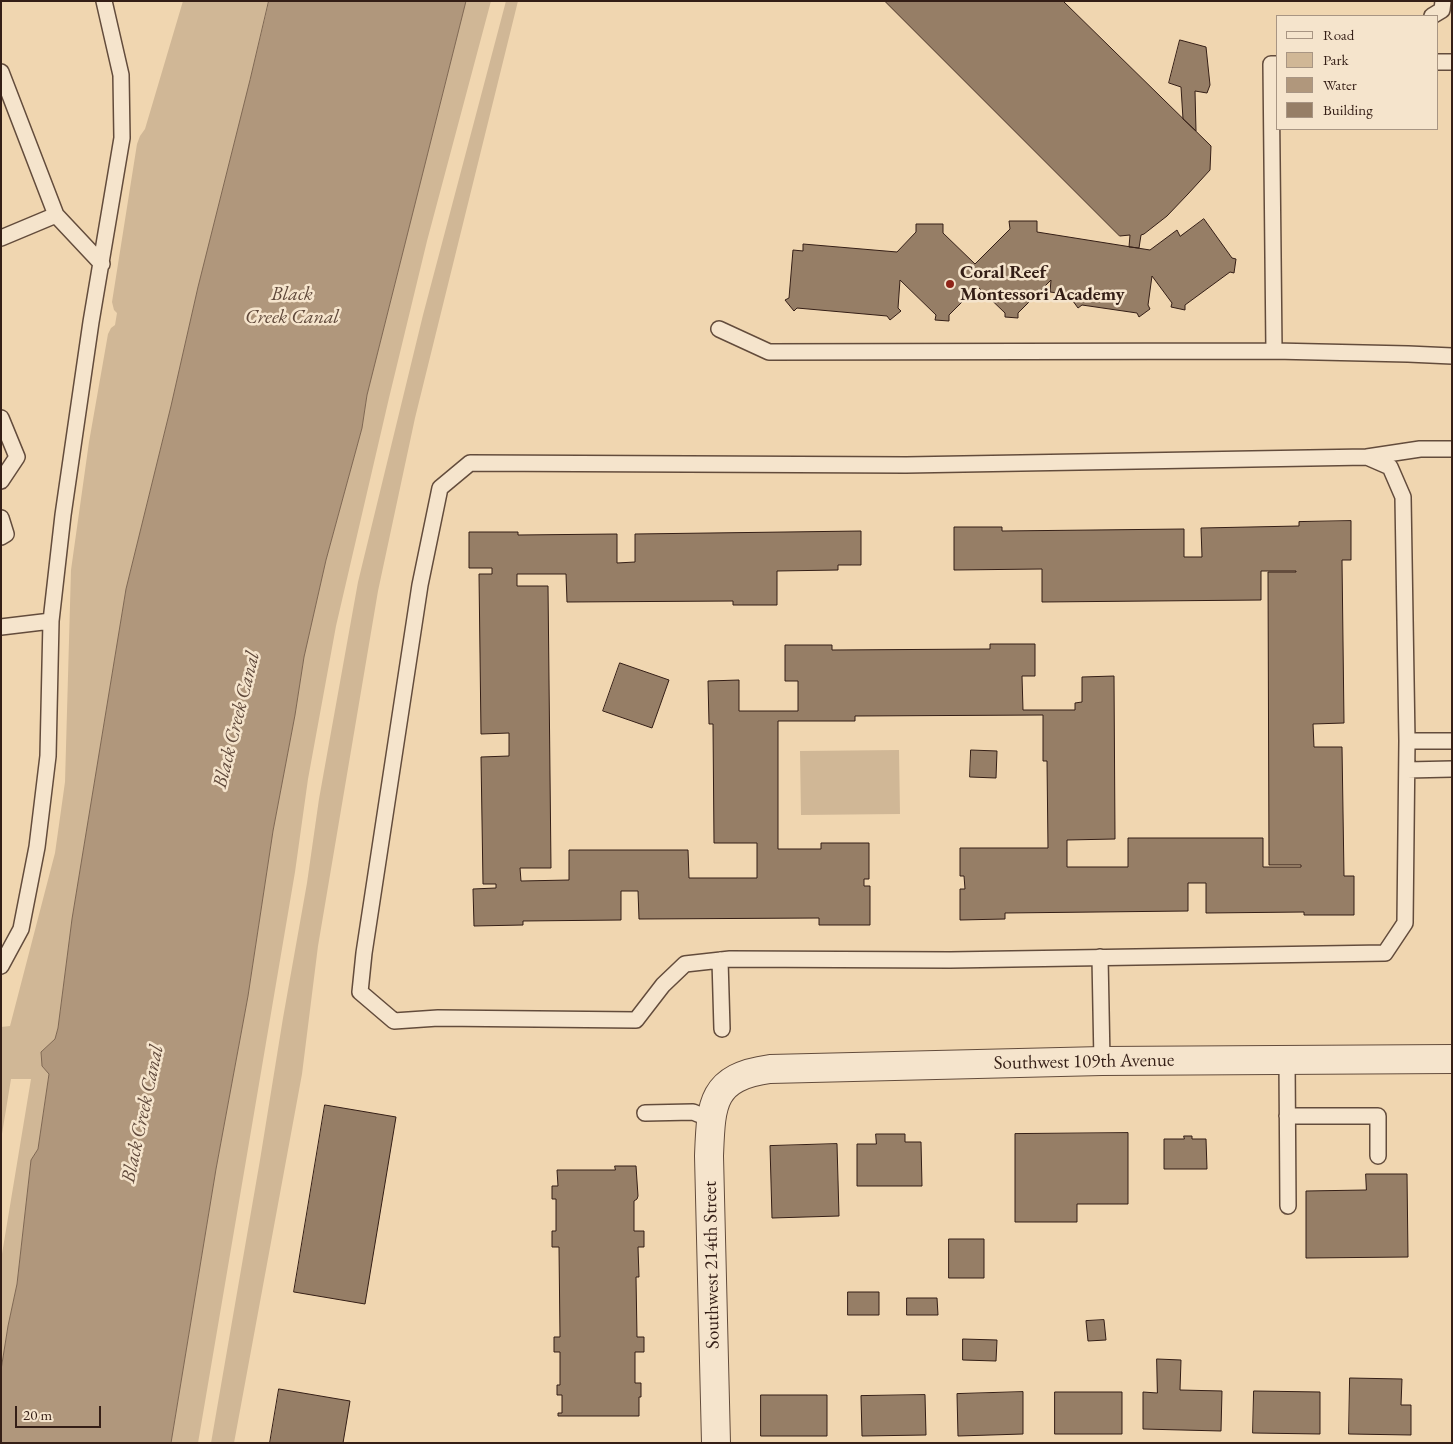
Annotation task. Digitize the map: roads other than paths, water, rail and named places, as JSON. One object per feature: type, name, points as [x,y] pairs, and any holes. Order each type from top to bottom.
[{"type":"street","name":"Southwest 109th Avenue","points":[[723,1089],[732,1080],[744,1074],[770,1069],[1102,1061],[1452,1059]]},
{"type":"street","name":"Southwest 214th Street","points":[[716,1443],[710,1119],[715,1102],[723,1089]]},
{"type":"lane","points":[[1,966],[21,929],[36,847],[48,756],[51,621],[63,515],[91,322],[122,138],[121,75],[104,1]]},
{"type":"lane","points":[[1434,15],[1442,10],[1443,1]]},
{"type":"lane","points":[[1438,62],[1452,62]]},
{"type":"lane","points":[[1274,64],[1274,351]]},
{"type":"lane","points":[[1,72],[56,216],[102,264]]},
{"type":"lane","points":[[1,238],[56,216]]},
{"type":"lane","points":[[720,329],[769,352],[1274,351],[1452,356]]},
{"type":"lane","points":[[1,418],[17,458],[1,481]]},
{"type":"lane","points":[[1367,457],[1390,466],[1403,497],[1407,741],[1405,923],[1385,953],[1148,957],[1100,956],[950,960],[730,959],[685,964],[663,985],[636,1020],[438,1018],[394,1021],[360,992],[364,953],[422,575],[440,488],[470,463],[906,465],[1367,457],[1420,449],[1452,448]]},
{"type":"lane","points":[[1,518],[6,534],[1,536]]},
{"type":"lane","points":[[1,627],[51,621]]},
{"type":"lane","points":[[1407,741],[1452,741]]},
{"type":"lane","points":[[1407,770],[1452,769]]},
{"type":"lane","points":[[1100,956],[1102,1061]]},
{"type":"lane","points":[[720,960],[722,1029]]},
{"type":"lane","points":[[1287,1060],[1288,1206]]},
{"type":"lane","points":[[653,1113],[693,1112],[710,1119]]},
{"type":"lane","points":[[1287,1116],[1378,1116],[1378,1156]]},
{"type":"water","name":"Black Creek Canal","points":[[269,1],[466,1],[367,395],[362,428],[326,560],[304,657],[273,831],[248,996],[216,1169],[171,1443],[1,1443],[1,1370],[17,1284],[31,1160],[38,1149],[49,1074],[42,1066],[41,1052],[55,1039],[58,1028],[72,919],[126,589]]},
{"type":"place","name":"Coral Reef Montessori Academy","points":[[950,284]]}]
